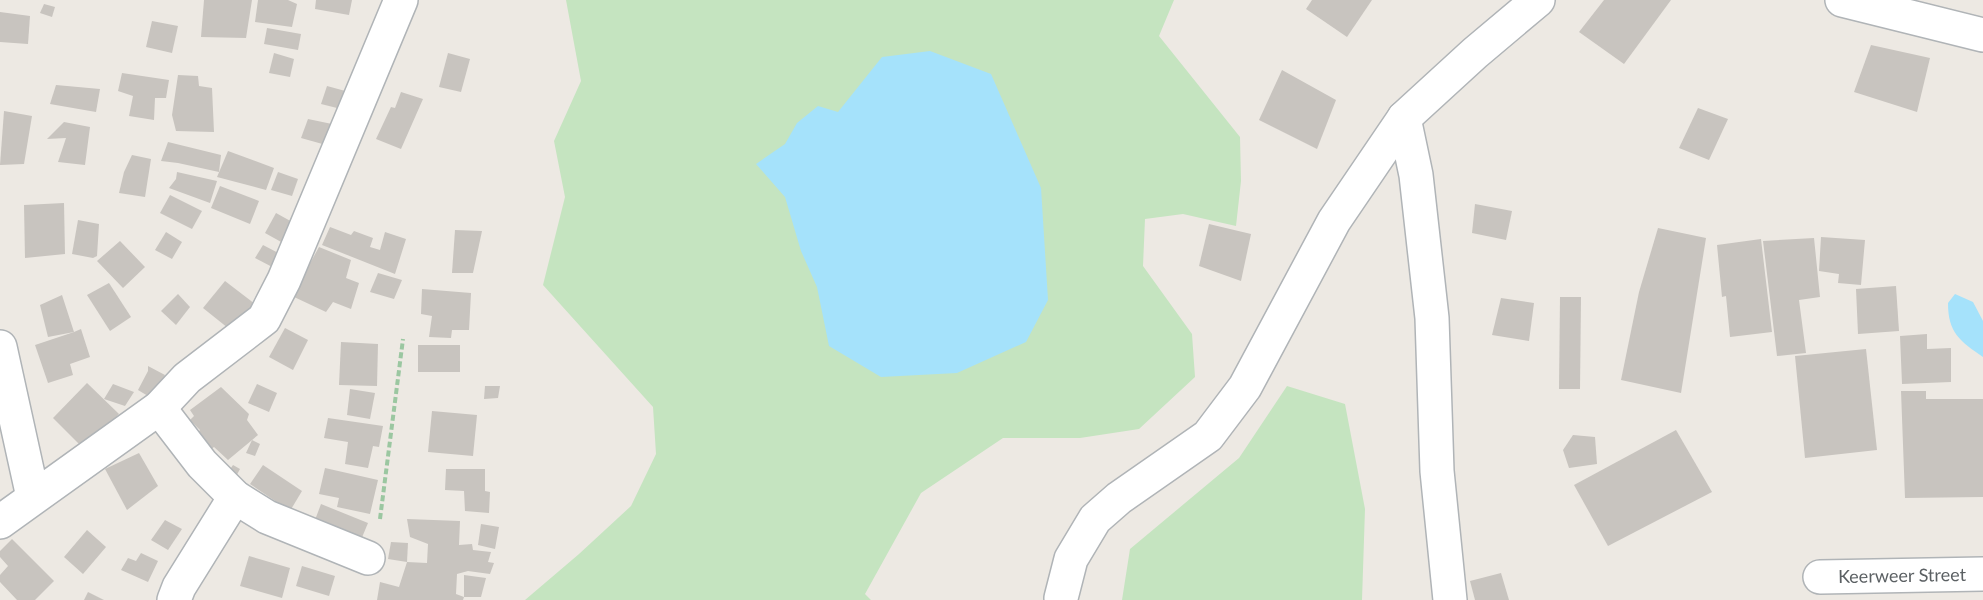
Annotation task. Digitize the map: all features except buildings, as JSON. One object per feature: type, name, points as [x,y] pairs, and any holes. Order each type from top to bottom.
[{"type":"street","points":[[0,522],[159,408],[187,378],[264,320],[284,280],[401,0]]},
{"type":"street","points":[[1061,598],[1071,559],[1095,519],[1119,498],[1208,436],[1233,405],[1284,316],[1334,221],[1404,118],[1475,53],[1538,0]]},
{"type":"street","points":[[1842,0],[1983,35]]},
{"type":"street","points":[[1404,118],[1416,175],[1432,318],[1437,471],[1450,600]]},
{"type":"street","points":[[0,347],[33,497]]},
{"type":"street","points":[[159,408],[202,464],[235,497],[267,517],[368,558]]},
{"type":"street","points":[[174,600],[179,587],[235,497]]},
{"type":"street","name":"Keerweer Street","points":[[1820,577],[1983,574]]},
{"type":"path","points":[[368,558],[381,516],[403,339]]},
{"type":"green space","points":[[566,0],[1174,0],[1159,36],[1240,137],[1241,181],[1236,226],[1183,214],[1145,219],[1143,266],[1192,334],[1195,377],[1139,429],[1080,438],[1003,438],[921,493],[865,594],[871,600],[525,600],[631,506],[656,454],[653,407],[543,285],[565,197],[554,141],[581,81]]},
{"type":"green space","points":[[1287,386],[1345,404],[1365,509],[1362,600],[1122,600],[1130,549],[1239,458]]},
{"type":"water","points":[[930,51],[991,74],[1041,188],[1048,300],[1026,342],[957,373],[881,377],[829,346],[817,287],[801,251],[785,197],[756,164],[785,144],[797,123],[818,106],[838,112],[882,57]]},
{"type":"water","points":[[1955,294],[1973,302],[1983,321],[1983,357],[1962,341],[1953,329],[1948,303]]}]
